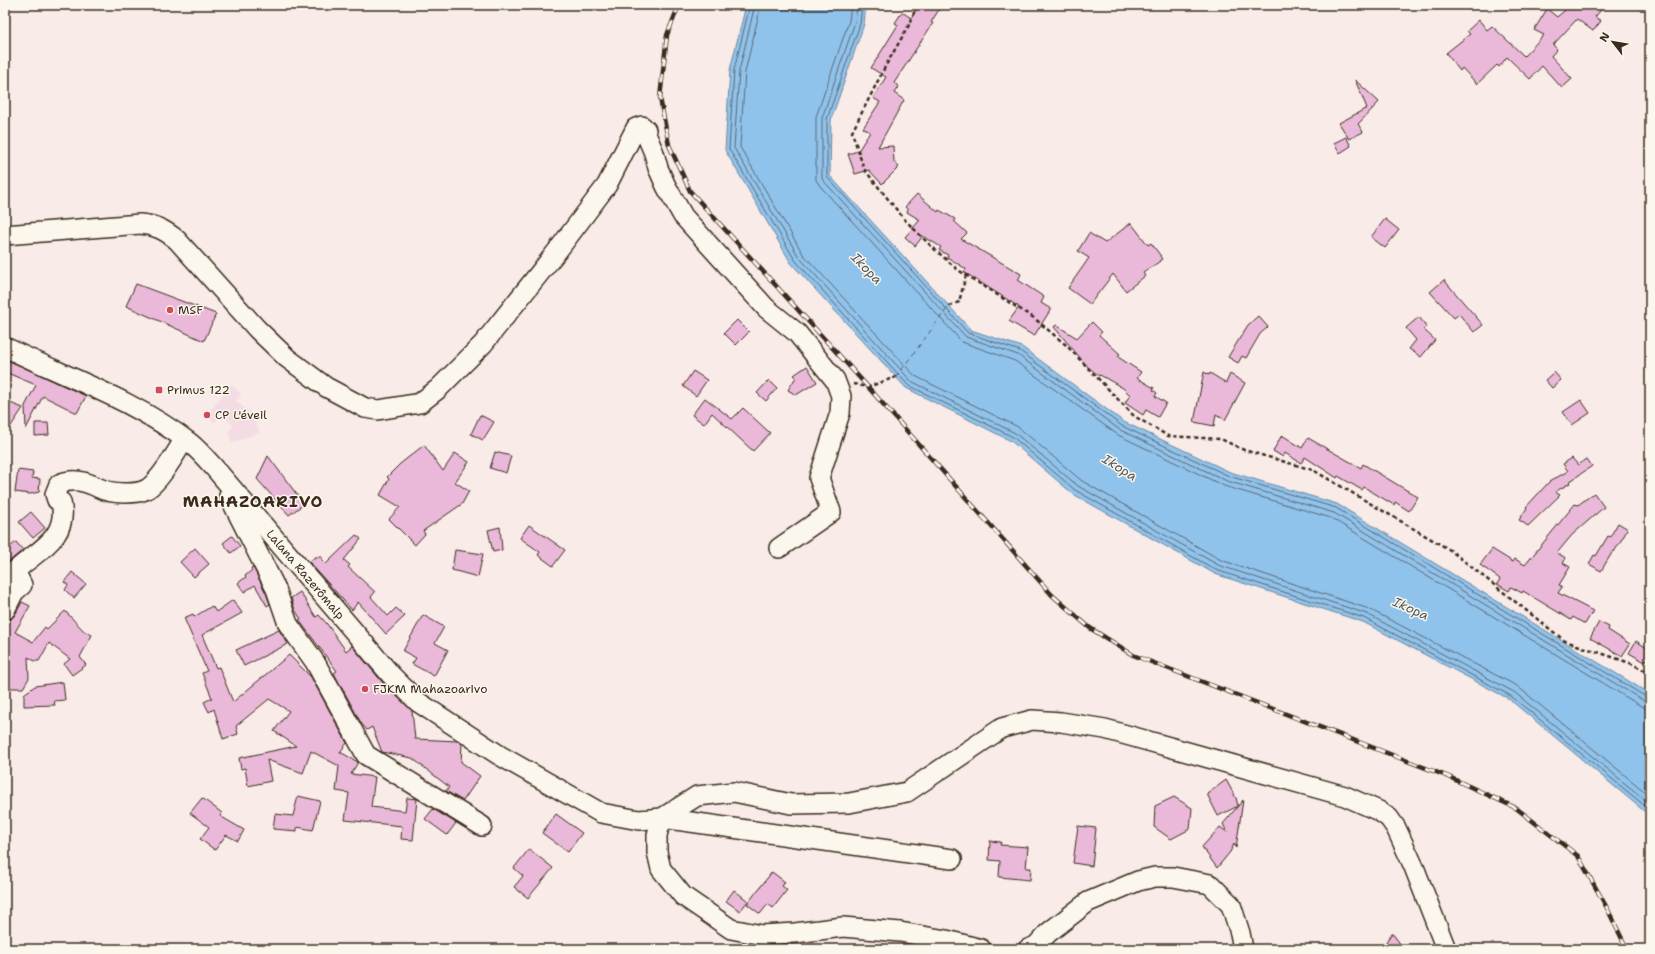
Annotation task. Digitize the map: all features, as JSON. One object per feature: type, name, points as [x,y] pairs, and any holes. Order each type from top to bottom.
[{"type":"street","points":[[5,235],[140,224],[153,225],[167,231],[177,240],[257,329],[287,358],[326,387],[365,408],[378,410],[400,408],[420,403],[438,389],[483,344],[558,250],[607,185],[628,140],[636,128],[642,126],[646,130],[646,134],[663,180],[683,216],[766,308],[797,333],[835,380],[841,396],[840,414],[819,478],[831,512],[779,548]]},
{"type":"street","name":"Lalana Razerômalp","points":[[5,347],[120,398],[155,419],[191,444],[218,472],[391,675],[418,702],[499,755],[601,813],[639,820],[662,818]]},
{"type":"street","points":[[5,610],[14,592],[22,585],[18,577],[12,574],[50,542],[58,532],[62,522],[63,510],[61,502],[57,500],[55,494],[58,484],[68,480],[78,481],[92,484],[99,488],[116,493],[147,489],[164,471],[184,440],[183,439]]},
{"type":"street","points":[[218,472],[276,589],[288,624],[314,662],[366,755],[482,826]]},
{"type":"street","points":[[981,949],[946,940],[900,932],[843,927],[795,934],[762,935],[731,929],[683,896],[661,869],[657,852],[657,835],[662,818],[697,796],[734,792],[791,804],[849,803],[907,792],[1002,728],[1032,720],[1061,722],[1105,729],[1346,796],[1379,811],[1389,818],[1396,828],[1414,867],[1446,949]]},
{"type":"street","points":[[662,818],[952,859]]},
{"type":"street","points":[[1028,949],[1036,946],[1048,933],[1088,902],[1138,881],[1155,877],[1173,877],[1210,884],[1222,894],[1231,905],[1240,933],[1243,949]]},
{"type":"path","points":[[917,5],[908,27],[886,65],[852,132],[864,169],[904,218],[931,246],[958,270],[1034,318],[1066,345],[1134,416],[1168,436],[1221,439],[1244,450],[1313,470],[1450,550],[1564,641],[1630,663],[1650,673]]},
{"type":"path","points":[[949,306],[959,302],[966,275]]},
{"type":"path","points":[[835,380],[868,386],[896,377]]},
{"type":"shaded area","points":[[231,385],[241,393],[236,401],[249,412],[260,432],[232,443],[228,432],[233,426],[224,415],[214,422],[206,415]]},
{"type":"water","name":"Ikopa","points":[[746,5],[866,5],[864,24],[831,120],[830,176],[971,330],[1022,347],[1124,422],[1230,472],[1337,504],[1650,694],[1650,816],[1509,699],[1363,622],[1215,574],[1073,494],[1011,441],[906,388],[791,263],[725,150],[730,70]]},
{"type":"building","points":[[919,5],[942,5],[931,22],[933,23],[894,83],[899,86],[894,93],[904,100],[878,147],[893,146],[894,162],[899,167],[882,184],[869,170],[855,174],[848,154],[858,151],[870,132],[863,128],[880,102],[873,98],[886,77],[871,68],[898,25],[895,23],[902,12],[911,18]]},
{"type":"building","points":[[1571,5],[1605,5],[1595,17],[1601,21],[1593,31],[1577,19],[1553,45],[1557,49],[1551,56],[1572,79],[1562,88],[1542,66],[1530,79],[1507,57],[1499,67],[1497,65],[1477,84],[1462,68],[1460,71],[1446,53],[1470,34],[1467,31],[1479,20],[1487,30],[1492,26],[1524,56],[1544,35],[1534,30],[1547,9],[1557,17]]},
{"type":"building","points":[[1355,80],[1379,102],[1358,124],[1363,132],[1349,139],[1339,123],[1367,108]]},
{"type":"building","points":[[1346,137],[1351,146],[1340,153],[1334,143]]},
{"type":"building","points":[[917,194],[938,212],[939,210],[955,219],[954,221],[967,233],[961,239],[1021,274],[1018,280],[1044,297],[1041,303],[1051,309],[1034,336],[1009,321],[1019,307],[964,272],[966,269],[939,250],[941,247],[923,236],[915,246],[905,237],[920,220],[907,212],[908,210],[905,207]]},
{"type":"building","points":[[1385,219],[1399,230],[1385,248],[1371,237]]},
{"type":"building","points":[[1131,223],[1148,245],[1151,243],[1163,259],[1143,273],[1145,276],[1126,291],[1113,274],[1090,304],[1068,288],[1089,258],[1078,251],[1089,233],[1105,243]]},
{"type":"building","points":[[1444,280],[1483,325],[1474,332],[1459,314],[1454,318],[1430,292]]},
{"type":"building","name":"MSF","points":[[136,284],[216,314],[204,341],[126,306]]},
{"type":"building","points":[[1258,316],[1268,327],[1260,334],[1246,358],[1242,356],[1238,363],[1228,357],[1248,325]]},
{"type":"building","points":[[1419,317],[1427,327],[1424,330],[1435,340],[1421,357],[1409,349],[1416,340],[1406,328]]},
{"type":"building","points":[[737,320],[749,332],[736,345],[724,333]]},
{"type":"building","points":[[1092,322],[1102,332],[1099,335],[1120,354],[1118,357],[1141,372],[1137,378],[1154,388],[1153,390],[1157,393],[1155,396],[1166,403],[1158,417],[1146,410],[1143,415],[1125,403],[1130,395],[1123,388],[1100,375],[1099,376],[1088,367],[1054,327],[1056,325],[1077,338]]},
{"type":"building","points":[[5,359],[86,396],[77,413],[43,396],[26,429],[25,406],[36,385],[5,372]]},
{"type":"building","points":[[807,366],[817,382],[796,395],[788,390],[796,377],[794,375]]},
{"type":"building","points":[[693,371],[707,380],[696,396],[683,386]]},
{"type":"building","points":[[1204,372],[1209,375],[1210,373],[1226,383],[1230,374],[1245,383],[1225,420],[1216,414],[1214,426],[1194,422]]},
{"type":"building","points":[[1554,372],[1561,380],[1552,388],[1545,380]]},
{"type":"building","points":[[769,380],[777,388],[766,401],[757,393]]},
{"type":"building","points":[[705,398],[732,419],[743,408],[770,433],[753,451],[712,413],[704,424],[692,415]]},
{"type":"building","points":[[1581,400],[1590,413],[1572,425],[1563,412]]},
{"type":"building","points":[[5,401],[23,408],[5,435]]},
{"type":"building","points":[[480,415],[494,422],[483,440],[471,434]]},
{"type":"building","points":[[35,423],[48,423],[49,435],[35,436]]},
{"type":"building","points":[[1282,435],[1302,448],[1308,438],[1361,468],[1363,464],[1418,497],[1409,511],[1395,502],[1394,505],[1364,487],[1362,490],[1338,476],[1337,478],[1305,457],[1301,463],[1285,453],[1283,457],[1273,451]]},
{"type":"building","points":[[424,445],[443,471],[455,453],[469,462],[455,482],[469,491],[462,504],[423,531],[425,534],[415,545],[389,519],[400,507],[380,495],[389,479],[387,477],[400,464]]},
{"type":"building","points":[[495,452],[511,456],[506,473],[490,468]]},
{"type":"building","points":[[268,456],[304,504],[289,515],[257,479]]},
{"type":"building","points":[[1572,458],[1578,465],[1587,459],[1592,466],[1569,482],[1570,483],[1555,492],[1560,495],[1528,526],[1519,520],[1527,508],[1526,507],[1549,482],[1568,471],[1563,464]]},
{"type":"building","points":[[18,470],[33,472],[32,478],[40,479],[39,492],[30,494],[15,492]]},
{"type":"building","points":[[1594,493],[1604,507],[1572,535],[1557,553],[1566,558],[1563,563],[1570,567],[1559,585],[1562,587],[1558,593],[1593,611],[1585,624],[1573,617],[1571,620],[1523,591],[1522,593],[1511,587],[1509,591],[1497,584],[1500,579],[1480,565],[1492,549],[1513,562],[1515,559],[1525,565],[1575,504],[1578,505]]},
{"type":"building","points":[[31,512],[45,528],[33,538],[19,522]]},
{"type":"building","points":[[1618,523],[1628,529],[1601,571],[1589,564],[1594,555],[1596,556],[1608,536],[1610,537]]},
{"type":"building","points":[[529,525],[565,550],[553,566],[538,555],[540,552],[520,538]]},
{"type":"building","points":[[500,527],[502,550],[493,552],[488,530]]},
{"type":"building","points":[[356,535],[361,539],[344,560],[350,565],[348,567],[375,592],[371,597],[388,616],[396,608],[405,616],[386,634],[358,602],[352,610],[309,562],[315,557],[322,557],[322,560],[326,564]]},
{"type":"building","points":[[232,536],[240,546],[231,553],[223,543]]},
{"type":"building","points":[[16,542],[23,550],[5,565],[5,551]]},
{"type":"building","points":[[195,548],[209,564],[194,577],[180,562]]},
{"type":"building","points":[[455,550],[483,554],[478,577],[452,570]]},
{"type":"building","points":[[253,567],[270,604],[267,606],[255,585],[244,592],[238,583],[246,577],[245,576],[252,570],[251,568]]},
{"type":"building","points":[[72,572],[86,584],[74,598],[65,590],[68,585],[64,582]]},
{"type":"building","points":[[300,592],[316,617],[319,615],[327,624],[346,651],[352,646],[383,683],[412,711],[415,739],[458,741],[462,744],[461,762],[480,776],[463,801],[446,791],[449,787],[412,758],[382,752],[372,727],[367,730],[361,723],[334,673],[337,671],[299,620],[301,619],[295,610],[291,598]]},
{"type":"building","points":[[233,600],[242,613],[202,635],[216,668],[219,667],[233,702],[289,655],[311,677],[347,743],[340,752],[358,762],[351,774],[375,777],[371,807],[405,811],[407,798],[417,799],[413,840],[401,839],[402,826],[345,820],[349,793],[336,791],[339,766],[311,751],[303,773],[267,760],[271,781],[248,786],[245,768],[241,769],[239,758],[296,746],[274,731],[289,711],[269,699],[236,726],[238,734],[223,739],[214,709],[209,712],[204,702],[212,698],[202,673],[207,671],[184,618],[193,614],[194,617],[212,606],[216,612]]},
{"type":"building","points":[[22,602],[30,606],[15,632],[33,642],[45,627],[47,629],[65,611],[84,631],[92,635],[80,657],[86,665],[72,675],[64,664],[70,659],[49,643],[39,661],[35,661],[28,657],[29,678],[23,688],[5,688],[5,621],[11,619],[15,615]]},
{"type":"building","points":[[423,615],[444,627],[435,643],[448,650],[434,676],[412,664],[416,658],[403,651]]},
{"type":"building","points":[[1599,622],[1609,627],[1608,630],[1630,644],[1622,656],[1590,638]]},
{"type":"building","points":[[279,630],[288,644],[244,666],[236,650]]},
{"type":"building","points":[[1636,641],[1650,650],[1650,654],[1645,662],[1629,653]]},
{"type":"building","points":[[63,682],[65,700],[54,701],[55,705],[24,706],[24,694],[35,686]]},
{"type":"building","points":[[1226,780],[1236,798],[1238,806],[1218,816],[1207,794]]},
{"type":"building","points":[[298,796],[320,801],[313,830],[297,827],[297,831],[273,829],[275,814],[293,816]]},
{"type":"building","points":[[1174,797],[1192,808],[1190,829],[1171,839],[1154,827],[1155,806]]},
{"type":"building","points":[[202,798],[222,813],[220,816],[244,830],[238,841],[226,835],[215,850],[200,839],[209,827],[190,813]]},
{"type":"building","points":[[1243,800],[1236,848],[1234,844],[1230,852],[1217,868],[1202,847],[1220,827],[1227,832],[1223,824]]},
{"type":"building","points":[[433,809],[456,823],[447,835],[425,819]]},
{"type":"building","points":[[556,814],[582,833],[568,852],[542,833]]},
{"type":"building","points":[[1078,826],[1096,828],[1092,866],[1073,863]]},
{"type":"building","points":[[990,841],[1001,842],[1000,845],[1028,847],[1026,868],[1031,868],[1030,880],[999,877],[1000,861],[989,860]]},
{"type":"building","points":[[529,849],[553,868],[528,898],[514,887],[523,876],[514,868]]},
{"type":"building","points":[[772,872],[785,882],[782,886],[787,890],[773,908],[768,904],[760,914],[747,904]]},
{"type":"building","points":[[734,890],[748,901],[740,911],[726,901]]},
{"type":"building","points":[[1392,933],[1404,949],[1381,949]]},
{"type":"ferry route","points":[[896,377],[949,306]]},
{"type":"railway","points":[[679,5],[667,35],[660,98],[669,145],[690,191],[868,387],[1052,595],[1090,628],[1133,655],[1449,777],[1516,808],[1578,856],[1607,908],[1627,949]]},
{"type":"place","name":"MSF","points":[[170,310]]},
{"type":"place","name":"Primus 122","points":[[159,390]]},
{"type":"place","name":"CP L'éveil","points":[[207,415]]},
{"type":"place","name":"FJKM Mahazoarivo","points":[[365,689]]},
{"type":"district","name":"MAHAZOARIVO","points":[[253,501]]}]
